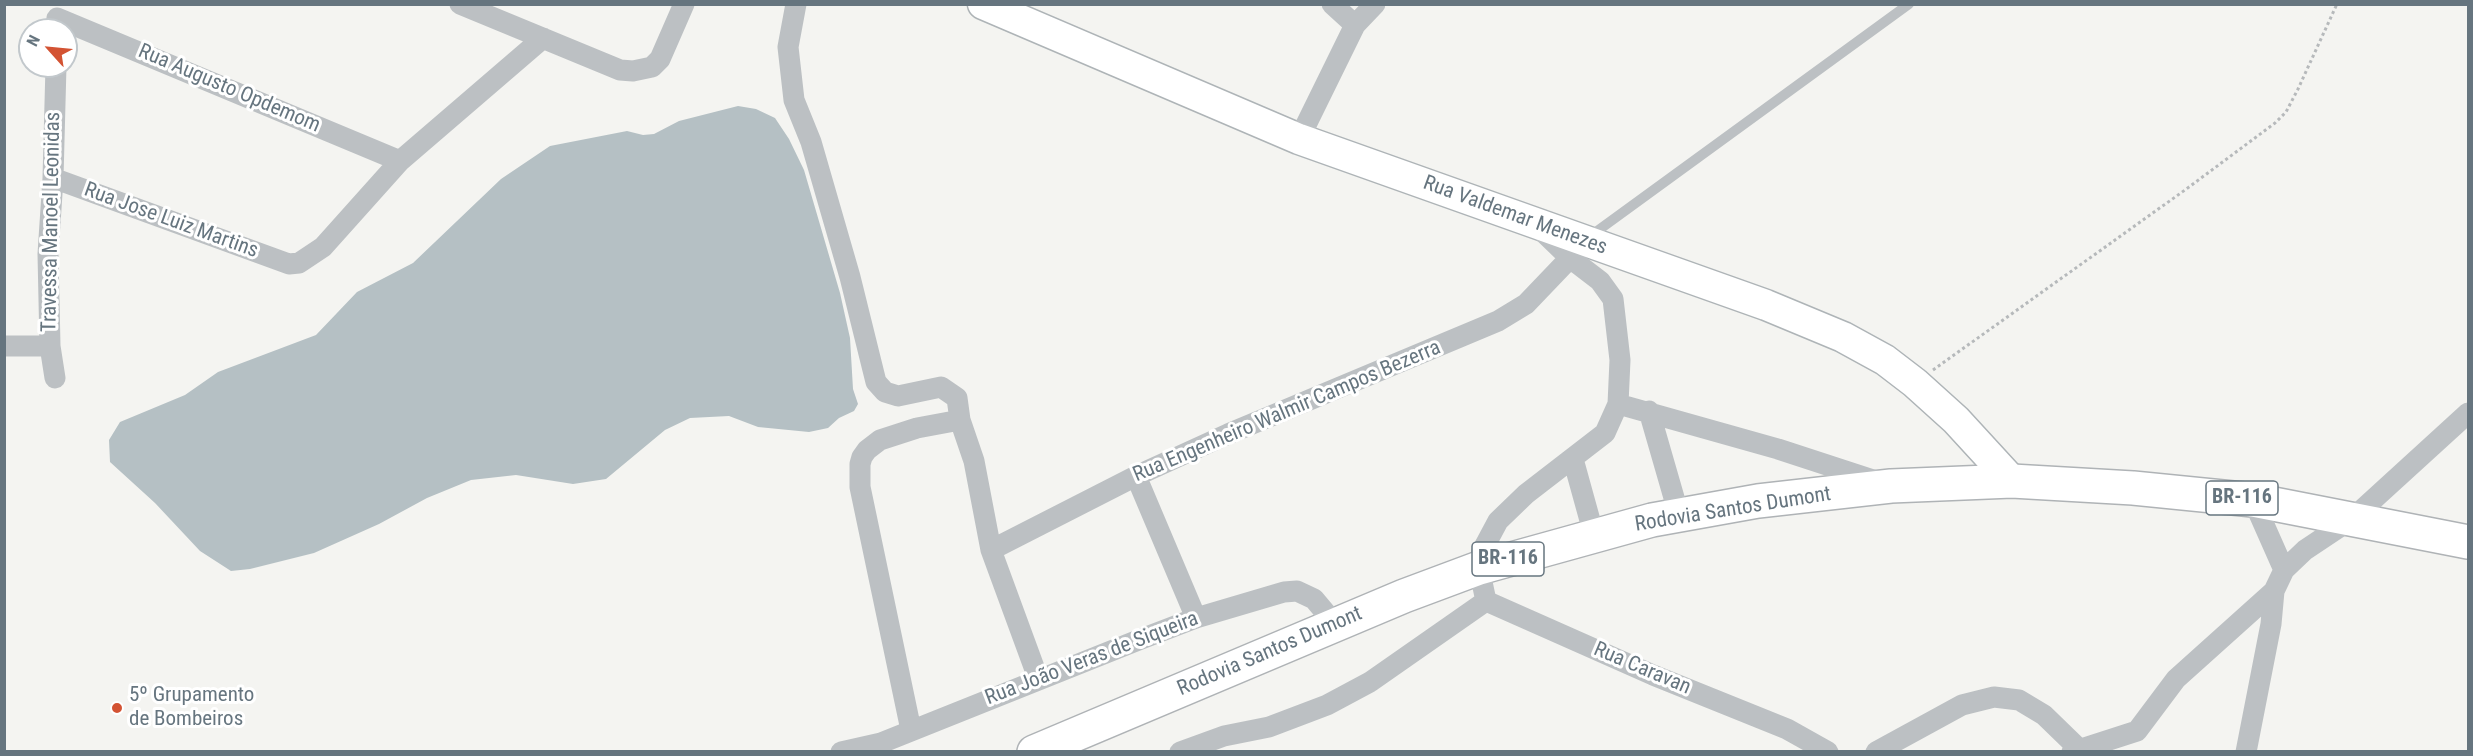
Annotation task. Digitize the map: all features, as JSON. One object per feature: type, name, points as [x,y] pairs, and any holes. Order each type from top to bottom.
[{"type":"highway","name":"Rodovia Santos Dumont","points":[[1034,752],[1335,624],[1479,568],[1594,535],[1679,515],[1758,501],[1891,486],[2012,481],[2133,488],[2253,500],[2469,542]]},
{"type":"main road","name":"Rua Valdemar Menezes","points":[[983,4],[1299,139],[1535,224],[1577,249],[1766,305],[1843,337],[1885,360],[1915,383],[1956,420],[2012,481]]},
{"type":"street","points":[[460,4],[620,70],[642,71],[652,67],[660,59],[684,4]]},
{"type":"street","points":[[796,4],[788,47],[794,100],[811,142],[850,277],[876,382],[885,392],[898,396],[941,387],[957,398],[960,420],[974,461],[991,550],[1038,678]]},
{"type":"street","points":[[1332,4],[1354,26]]},
{"type":"street","points":[[1299,139],[1354,26],[1375,4]]},
{"type":"street","name":"Rua Augusto Opdemom","points":[[57,17],[400,160]]},
{"type":"street","points":[[400,160],[543,38]]},
{"type":"street","name":"Travessa Manoel Leonidas","points":[[55,378],[50,346],[48,254],[54,178],[56,78]]},
{"type":"street","name":"Rua Jose Luiz Martins","points":[[54,178],[289,264],[299,263],[323,247],[400,160]]},
{"type":"street","points":[[1180,752],[1224,736],[1269,727],[1327,705],[1370,682],[1486,601],[1479,568],[1482,551],[1498,521],[1526,494],[1605,432],[1618,404],[1620,360],[1613,299],[1577,249]]},
{"type":"street","name":"Rua Engenheiro Walmir Campos Bezerra","points":[[991,550],[1136,476],[1302,402],[1498,321],[1526,304],[1577,249]]},
{"type":"street","points":[[4,346],[50,346]]},
{"type":"street","points":[[1618,404],[1649,411],[1891,486]]},
{"type":"street","points":[[1649,411],[1679,515]]},
{"type":"street","points":[[2246,752],[2271,624],[2274,591],[2284,570],[2305,550],[2353,518],[2469,413]]},
{"type":"street","points":[[911,730],[860,486],[860,464],[867,450],[880,440],[917,428],[960,420]]},
{"type":"street","points":[[1573,459],[1594,535]]},
{"type":"street","points":[[1136,476],[1196,618]]},
{"type":"street","points":[[2253,500],[2284,570]]},
{"type":"street","name":"Rua João Veras de Siqueira","points":[[841,752],[882,747],[911,730],[1038,678],[1196,618],[1284,592],[1297,591],[1314,599],[1335,624]]},
{"type":"street","points":[[1876,752],[1962,705],[1994,697],[2008,696],[2044,715],[2075,750],[2137,731],[2176,679],[2274,591]]},
{"type":"street","name":"Rua Caravan","points":[[1486,601],[1653,675],[1788,729],[1828,752]]},
{"type":"lane","points":[[1577,249],[1909,4]]},
{"type":"path","points":[[1915,383],[2275,123],[2286,112],[2298,90],[2337,4]]},
{"type":"shaded area","points":[[738,106],[756,109],[775,118],[789,139],[804,170],[840,293],[850,338],[853,389],[858,404],[854,411],[839,418],[828,428],[809,432],[758,427],[729,416],[690,418],[665,430],[606,479],[573,484],[516,475],[471,480],[427,498],[379,524],[314,553],[250,569],[231,571],[200,551],[155,503],[110,462],[109,440],[120,422],[185,395],[218,372],[316,335],[357,292],[413,263],[501,179],[550,146],[627,131],[643,135],[654,134],[679,121]]},
{"type":"place","name":"5º Grupamento de Bombeiros","points":[[117,708]]}]
